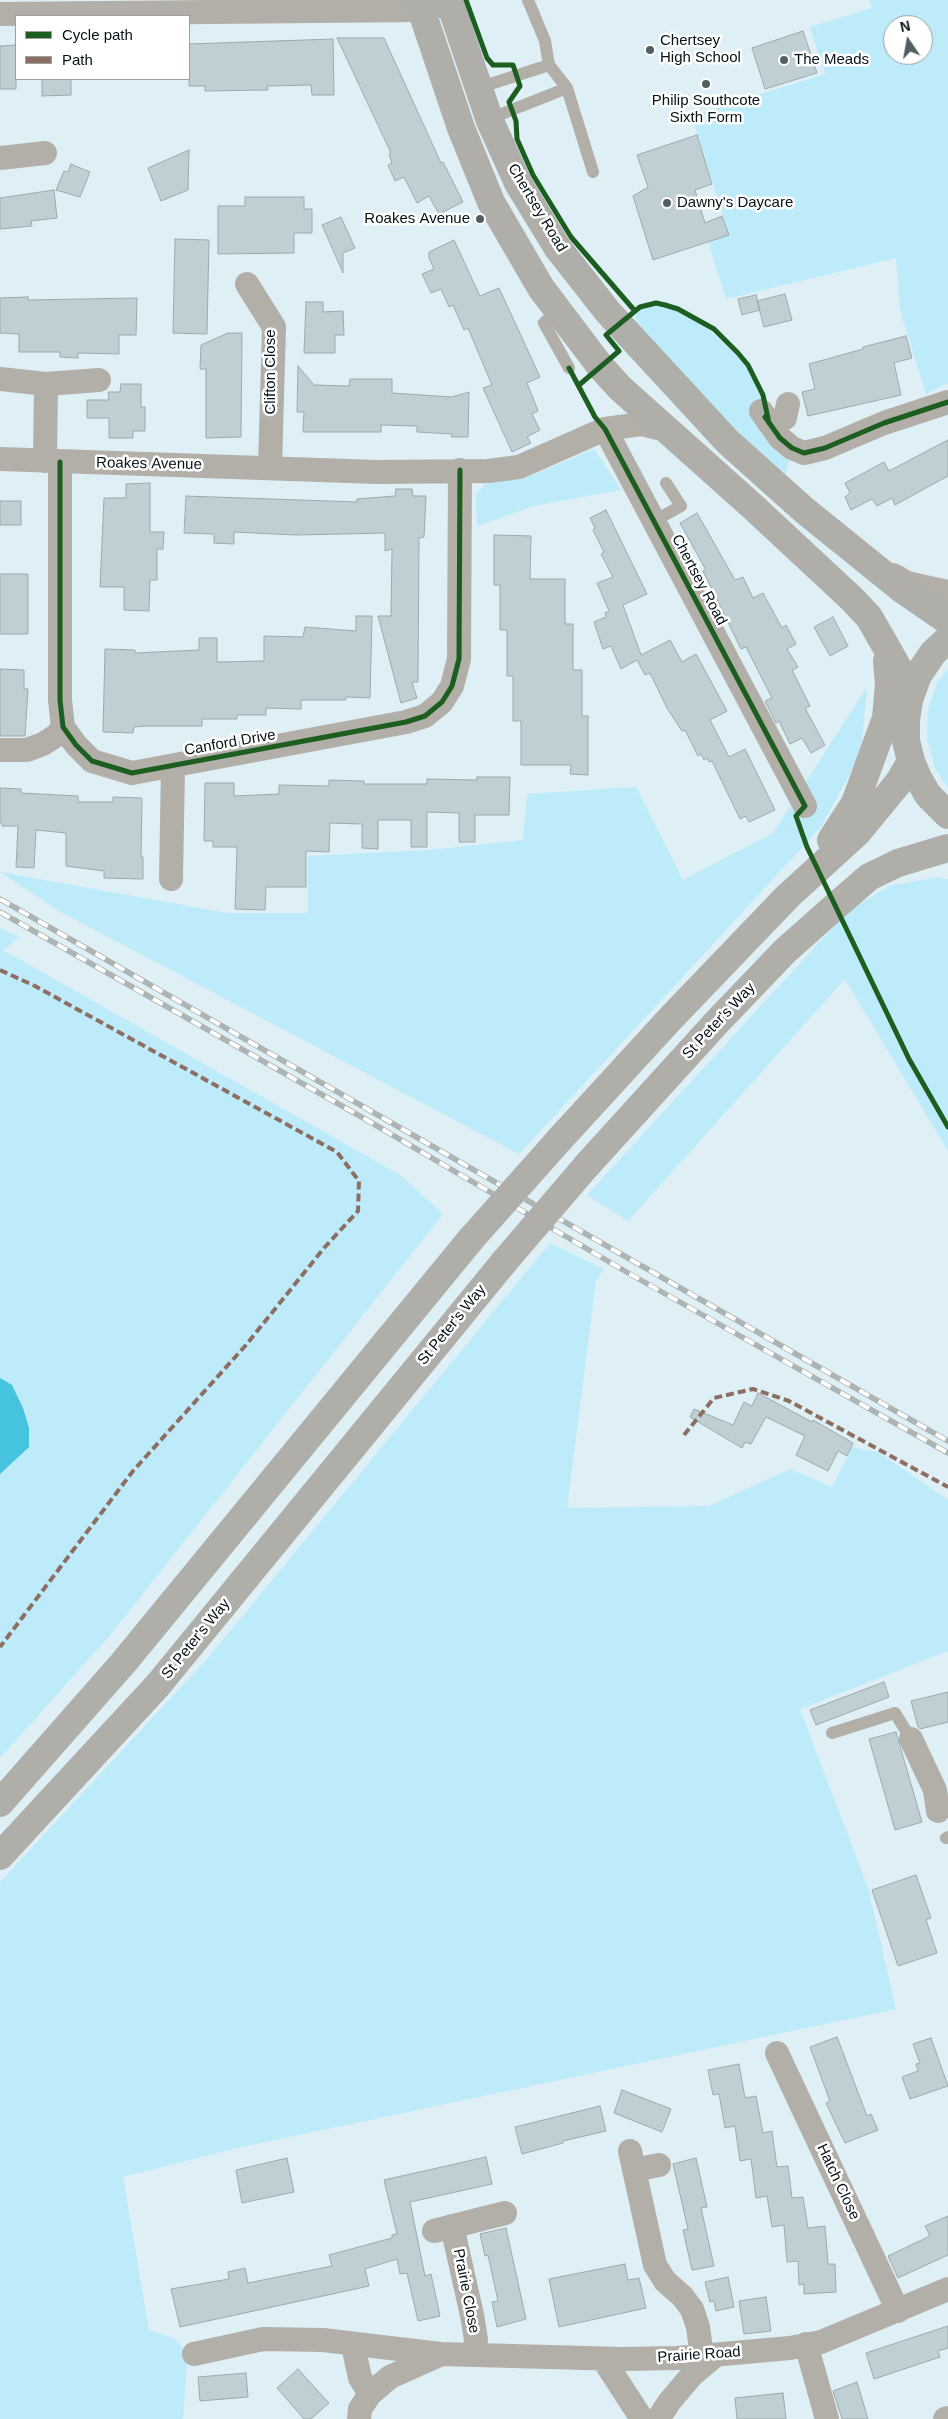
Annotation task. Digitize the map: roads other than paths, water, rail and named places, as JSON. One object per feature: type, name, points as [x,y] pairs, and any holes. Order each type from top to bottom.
[{"type":"main road","name":"Chertsey Road","points":[[449,2],[489,119],[518,183],[557,246],[613,318],[728,442],[804,510],[904,590],[948,621]]},
{"type":"main road","points":[[419,5],[472,158],[493,206],[541,288],[557,311],[600,366],[634,400],[851,598],[868,617],[886,645],[901,673],[909,700]]},
{"type":"main road","points":[[472,158],[466,108],[470,96],[478,88]]},
{"type":"main road","points":[[634,400],[653,396],[685,396]]},
{"type":"main road","points":[[948,639],[933,653],[918,675],[909,700],[906,720],[906,741],[911,761],[928,794],[948,815]]},
{"type":"main road","points":[[0,1802],[124,1662],[471,1239],[560,1139],[787,897],[825,850],[855,804],[886,718],[889,684],[886,645]]},
{"type":"main road","points":[[787,897],[857,833],[899,782],[911,761]]},
{"type":"main road","name":"St Peter's Way","points":[[0,1856],[158,1685],[504,1262],[588,1164],[710,1029],[786,951],[869,877],[919,856],[948,848]]},
{"type":"main road","points":[[919,856],[948,856]]},
{"type":"street","points":[[0,14],[419,5],[449,2]]},
{"type":"street","points":[[0,158],[45,153]]},
{"type":"street","name":"Clifton Close","points":[[247,284],[274,327],[270,467]]},
{"type":"street","points":[[0,379],[46,384],[99,380]]},
{"type":"street","points":[[0,750],[27,750],[44,744],[57,735],[63,727],[60,700],[53,461],[46,384]]},
{"type":"street","name":"Roakes Avenue","points":[[605,429],[634,400]]},
{"type":"street","points":[[788,404],[785,418],[765,417],[780,438],[792,448],[804,453],[825,448],[884,423],[948,402]]},
{"type":"street","name":"Roakes Avenue","points":[[0,459],[377,472],[488,471],[520,468],[605,429],[642,424],[666,430]]},
{"type":"street","name":"Chertsey Road","points":[[605,429],[805,806]]},
{"type":"street","name":"Canford Drive","points":[[63,727],[76,745],[92,761],[132,773],[406,722],[425,716],[442,702],[452,686],[458,659],[460,470]]},
{"type":"street","points":[[872,563],[907,582],[948,592]]},
{"type":"street","name":"Canford Drive","points":[[171,879],[181,855],[173,766]]},
{"type":"street","points":[[911,1739],[940,1796]]},
{"type":"street","name":"Hatch Close","points":[[777,2053],[898,2311]]},
{"type":"street","points":[[658,2419],[670,2401],[709,2355],[692,2309],[682,2296],[665,2281],[655,2265],[632,2160],[659,2165]]},
{"type":"street","name":"Prairie Close","points":[[474,2355],[476,2340],[472,2315],[443,2229],[505,2213]]},
{"type":"street","name":"Prairie Road","points":[[194,2354],[263,2339],[323,2340],[440,2354],[603,2359],[709,2355],[821,2342],[948,2289]]},
{"type":"street","points":[[806,2344],[826,2419]]},
{"type":"street","points":[[353,2345],[360,2378],[370,2394]]},
{"type":"street","name":"Prairie Road","points":[[359,2419],[360,2409],[370,2394],[390,2377],[440,2354]]},
{"type":"street","points":[[603,2359],[642,2419]]},
{"type":"lane","points":[[528,0],[545,41],[549,65],[567,88],[593,172]]},
{"type":"lane","points":[[478,88],[549,65]]},
{"type":"lane","points":[[489,119],[567,88]]},
{"type":"lane","points":[[557,311],[544,323],[569,368]]},
{"type":"lane","points":[[654,521],[681,506],[666,483]]},
{"type":"lane","points":[[832,1733],[895,1713],[911,1739]]},
{"type":"water","points":[[0,1378],[12,1385],[23,1408],[29,1428],[29,1447],[0,1474]]},
{"type":"railway","points":[[0,899],[948,1441]]},
{"type":"railway","points":[[0,912],[372,1123],[630,1274],[948,1453]]},
{"type":"place","name":"Chertsey High School","points":[[650,50]]},
{"type":"place","name":"The Meads","points":[[784,60]]},
{"type":"place","name":"Philip Southcote Sixth Form","points":[[706,84]]},
{"type":"place","name":"Dawny's Daycare","points":[[667,203]]},
{"type":"place","name":"Roakes Avenue","points":[[480,219]]}]
